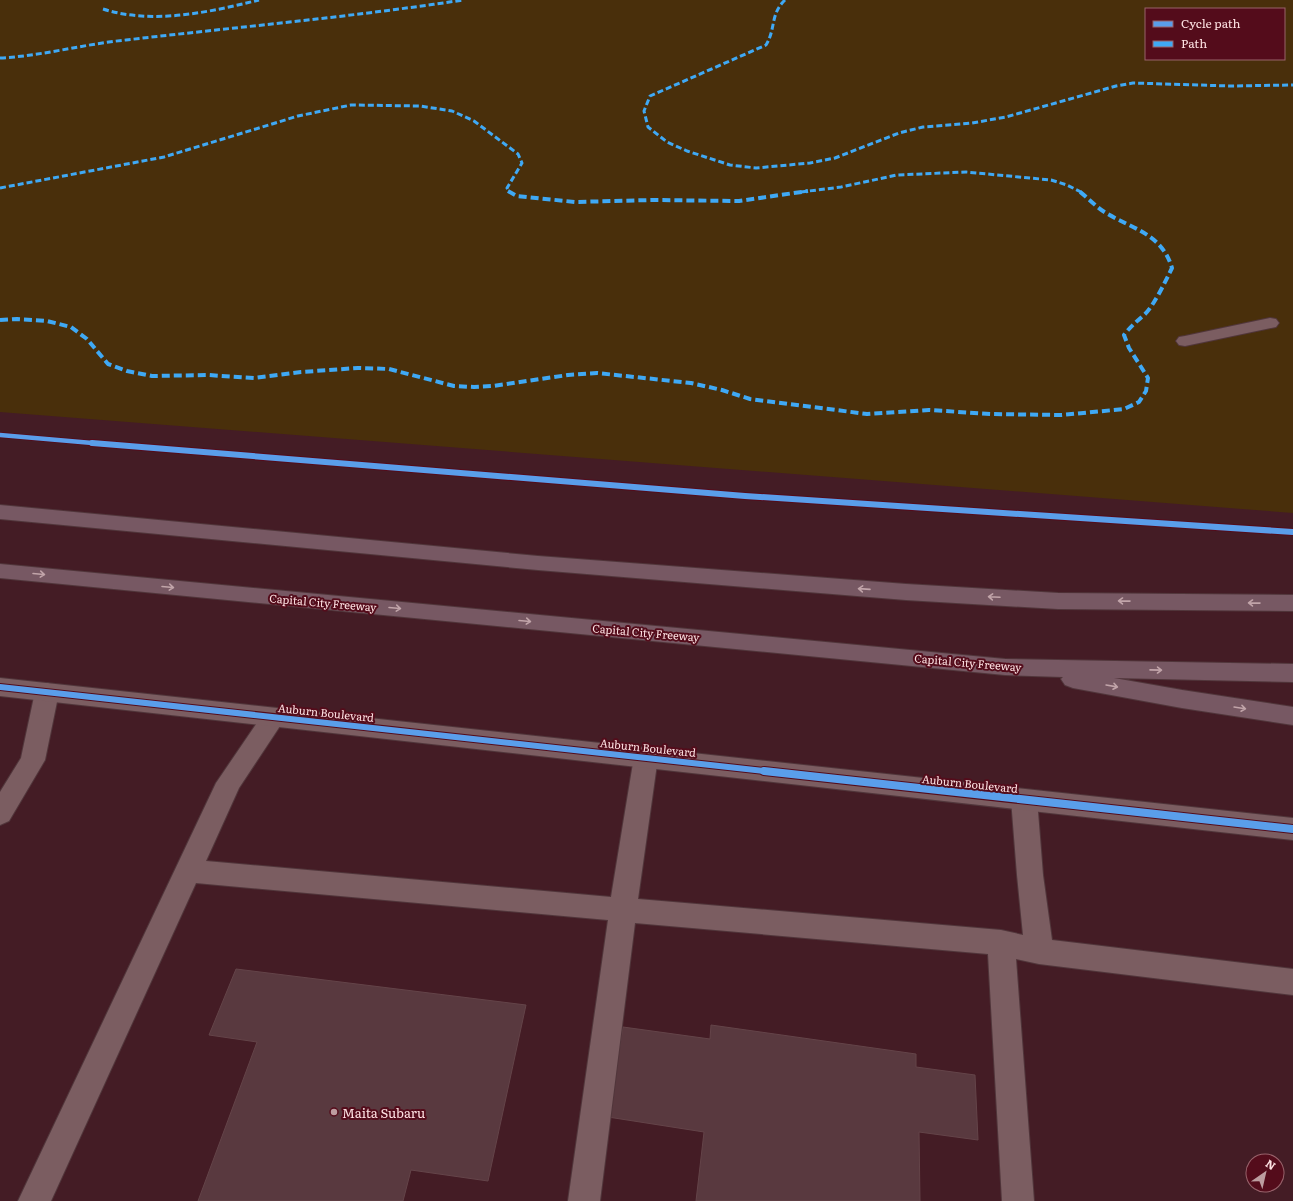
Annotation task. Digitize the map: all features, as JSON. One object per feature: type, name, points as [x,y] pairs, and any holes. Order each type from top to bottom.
[{"type":"highway","points":[[0,512],[538,563],[906,592],[1058,600],[1293,603]]},
{"type":"highway","name":"Capital City Freeway","points":[[0,571],[1005,667],[1293,673]]},
{"type":"highway","points":[[1005,667],[1182,699],[1293,716]]},
{"type":"street","points":[[1185,341],[1270,323]]},
{"type":"street","name":"Auburn Boulevard","points":[[0,687],[1293,829]]},
{"type":"street","points":[[0,814],[33,760],[48,692]]},
{"type":"street","points":[[34,1201],[229,783],[274,717]]},
{"type":"street","points":[[584,1201],[623,910],[646,757]]},
{"type":"street","points":[[1024,799],[1030,875],[1039,951]]},
{"type":"street","points":[[188,872],[1001,943],[1039,951],[1293,982]]},
{"type":"street","points":[[1001,943],[1018,1201]]},
{"type":"shaded area","points":[[0,0],[1293,0],[1293,513],[0,412]]},
{"type":"building","points":[[236,969],[526,1005],[488,1181],[411,1170],[403,1201],[198,1201],[257,1042],[209,1035]]},
{"type":"building","points":[[711,1025],[916,1054],[916,1067],[975,1075],[978,1140],[919,1132],[920,1201],[696,1201],[704,1132],[608,1117],[623,1027],[710,1039]]},
{"type":"marked path","points":[[103,9],[118,14],[157,16],[224,8],[259,0]]},
{"type":"marked path","points":[[0,58],[17,57],[106,42],[402,9],[463,0]]},
{"type":"marked path","points":[[785,0],[779,5],[776,11],[771,34],[766,45],[650,96],[644,111],[648,127],[667,142],[687,151],[730,165],[756,168],[810,163],[835,158],[899,133],[923,127],[972,123],[1006,117],[1116,86],[1133,83],[1230,86],[1293,85]]},
{"type":"marked path","points":[[0,188],[164,157],[298,116],[351,105],[420,106],[452,111],[474,121],[518,154],[522,163],[507,188],[509,193],[517,196],[575,202],[652,200],[739,201],[841,187],[897,175],[966,172],[1009,175],[1051,180],[1067,185],[1080,192],[1104,212],[1141,231],[1158,242],[1168,255],[1172,268],[1167,279],[1145,314],[1132,324],[1124,335],[1129,348],[1148,378],[1146,391],[1139,402],[1124,409],[1062,415],[991,414],[929,410],[867,414],[750,399],[722,390],[691,383],[597,373],[568,375],[493,386],[474,387],[454,386],[389,369],[358,368],[301,372],[254,378],[208,375],[152,376],[127,371],[108,364],[87,339],[71,327],[47,321],[17,319],[0,320]]},
{"type":"cycle path","points":[[0,435],[745,496],[1293,532]]},
{"type":"cycle path","points":[[0,687],[1293,829]]},
{"type":"place","name":"Maita Subaru","points":[[334,1112]]}]
